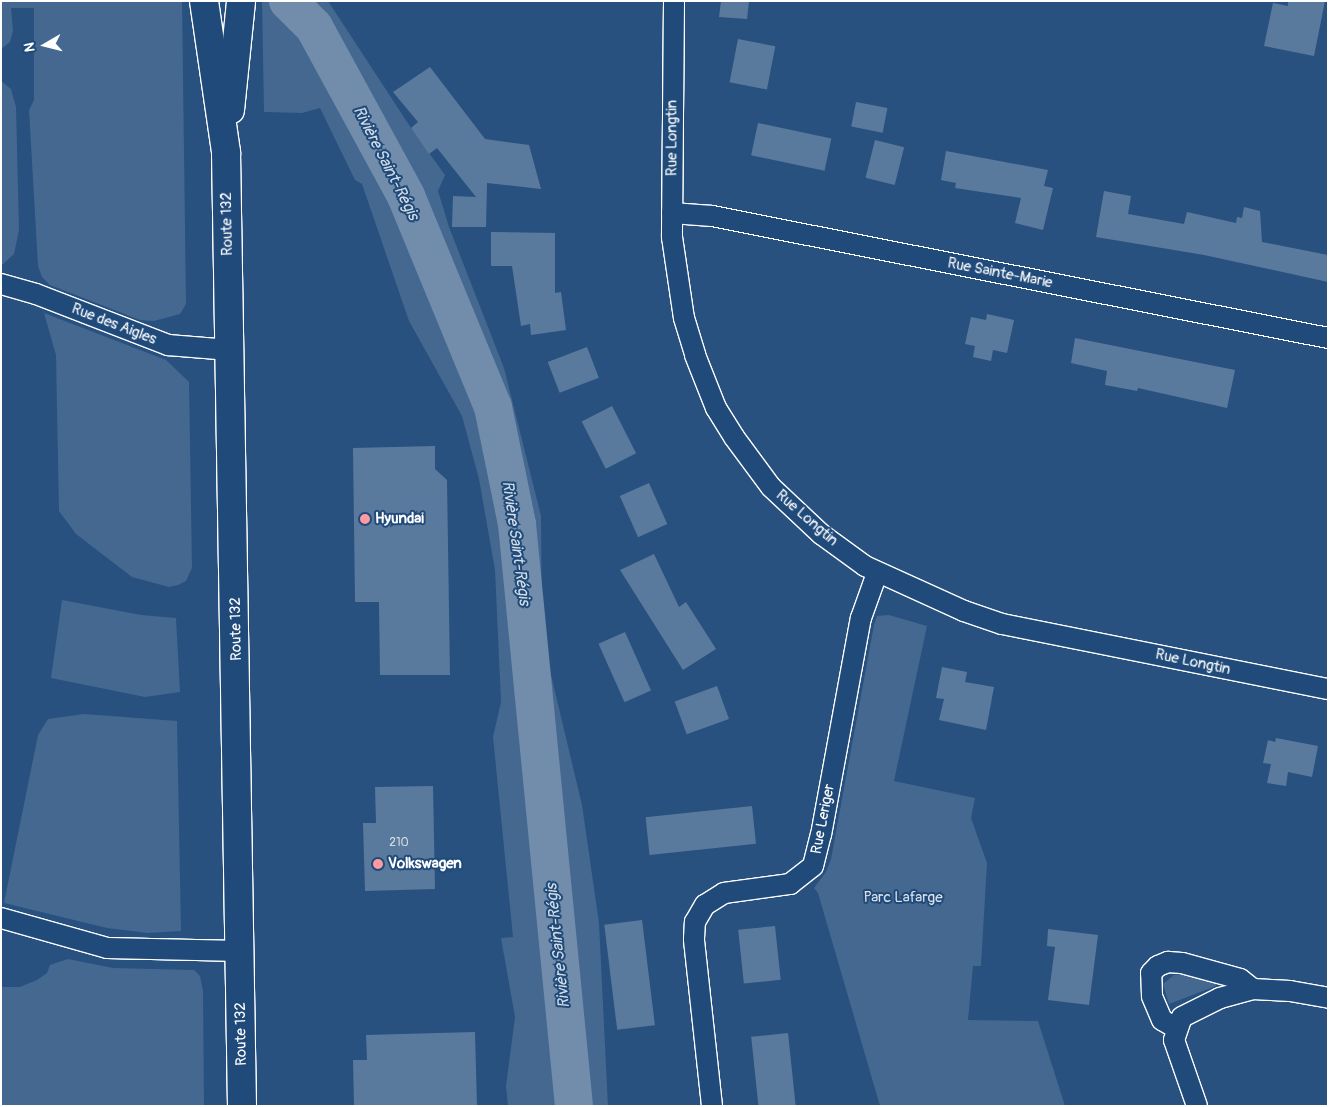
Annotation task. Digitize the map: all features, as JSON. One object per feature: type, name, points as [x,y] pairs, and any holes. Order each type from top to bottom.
[{"type":"highway","name":"Route 132","points":[[204,1],[226,152]]},
{"type":"highway","name":"Route 132","points":[[241,1],[226,152],[242,1106]]},
{"type":"street","name":"Rue Longtin","points":[[674,1],[672,213],[674,257],[684,318],[708,389],[726,425],[758,470],[787,503],[822,534],[877,573],[937,601],[1002,624],[1328,689]]},
{"type":"street","name":"Rue Sainte-Marie","points":[[672,213],[712,216],[1328,338]]},
{"type":"street","name":"Rue des Aigles","points":[[1,284],[168,345],[230,350]]},
{"type":"street","name":"Rue Leriger","points":[[712,1106],[694,939],[695,922],[705,905],[724,893],[790,884],[812,866],[821,835],[861,618],[877,573]]},
{"type":"street","points":[[1,918],[125,950],[240,951]]},
{"type":"street","points":[[1176,1028],[1162,1020],[1152,996],[1151,973],[1158,966],[1168,962],[1182,963],[1240,979],[1253,989]]},
{"type":"street","points":[[1198,1106],[1177,1052],[1176,1028],[1182,1017],[1193,1009],[1220,998],[1253,989],[1290,991],[1328,998]]},
{"type":"green space","points":[[1,1],[182,1],[186,304],[180,314],[154,321],[140,320],[50,285],[42,277],[38,266],[29,110],[34,100],[34,8],[11,8],[13,31],[10,42],[1,49]]},
{"type":"green space","points":[[262,1],[328,1],[411,128],[445,175],[438,191],[449,227],[504,368],[541,516],[542,637],[582,805],[599,923],[608,1106],[508,1106],[506,1086],[515,1017],[501,938],[513,937],[493,737],[501,702],[495,570],[479,479],[462,416],[409,321],[362,184],[355,180],[320,108],[302,113],[264,112]]},
{"type":"green space","points":[[1,81],[11,89],[16,107],[19,230],[14,254],[1,266]]},
{"type":"green space","points":[[44,313],[166,360],[189,382],[192,568],[186,581],[169,587],[132,577],[76,534],[59,511],[56,355]]},
{"type":"green space","points":[[62,600],[141,615],[176,618],[180,692],[145,697],[51,678]]},
{"type":"green space","name":"Parc Lafarge","points":[[889,615],[927,626],[894,781],[975,798],[971,818],[987,863],[981,966],[973,966],[968,1020],[1038,1021],[1065,1106],[880,1106],[818,893],[814,888],[826,872],[831,859],[874,625],[877,616]]},
{"type":"green space","points":[[84,714],[177,721],[181,931],[148,933],[107,928],[4,903],[38,735],[48,719]]},
{"type":"green space","points":[[68,959],[113,968],[194,970],[200,976],[203,991],[204,1106],[1,1106],[1,987],[20,987],[37,980],[47,973],[50,965]]},
{"type":"green space","points":[[1180,974],[1217,982],[1216,986],[1169,1004],[1163,984],[1174,975]]},
{"type":"building","points":[[721,1],[749,1],[747,19],[719,17]]},
{"type":"building","points":[[1288,1],[1325,1],[1314,56],[1264,46],[1273,3],[1288,6]]},
{"type":"building","points":[[738,39],[775,46],[767,89],[730,82]]},
{"type":"building","points":[[430,67],[485,139],[529,145],[541,189],[487,183],[486,227],[452,227],[453,196],[476,197],[437,148],[429,154],[411,128],[418,122],[393,92]]},
{"type":"building","points":[[856,102],[887,108],[883,133],[851,127]]},
{"type":"building","points":[[758,123],[831,139],[824,171],[751,155]]},
{"type":"building","points":[[875,140],[904,147],[895,185],[866,178]]},
{"type":"building","points":[[946,151],[1048,170],[1044,186],[1053,188],[1043,230],[1015,223],[1021,198],[955,188],[956,183],[941,180]]},
{"type":"building","points":[[1104,191],[1131,196],[1128,214],[1184,224],[1187,212],[1236,223],[1237,217],[1242,218],[1244,207],[1260,211],[1262,242],[1328,255],[1328,282],[1204,255],[1096,237]]},
{"type":"building","points":[[491,232],[555,233],[555,293],[561,292],[566,330],[531,335],[530,324],[521,326],[512,266],[491,266]]},
{"type":"building","points":[[987,314],[1014,320],[1007,353],[993,350],[991,361],[973,357],[975,346],[965,344],[971,317],[986,320]]},
{"type":"building","points":[[1075,338],[1235,370],[1227,408],[1138,388],[1137,391],[1105,385],[1107,371],[1071,363]]},
{"type":"building","points":[[587,347],[599,378],[560,393],[548,362]]},
{"type":"building","points":[[612,406],[636,453],[606,469],[582,421]]},
{"type":"building","points":[[435,446],[435,469],[447,480],[450,675],[380,675],[379,602],[355,602],[353,448]]},
{"type":"building","points":[[649,483],[667,524],[638,537],[620,496]]},
{"type":"building","points":[[654,554],[679,607],[686,602],[716,649],[683,670],[620,570]]},
{"type":"building","points":[[625,632],[651,690],[625,702],[599,644]]},
{"type":"building","points":[[942,667],[967,672],[965,682],[994,687],[986,730],[939,720],[944,699],[936,698]]},
{"type":"building","points":[[717,686],[729,719],[687,734],[675,701]]},
{"type":"building","points":[[1276,738],[1318,746],[1312,777],[1288,772],[1286,786],[1267,783],[1271,764],[1263,763],[1268,740],[1275,742]]},
{"type":"building","points":[[433,786],[435,889],[365,891],[363,823],[376,823],[375,787]]},
{"type":"building","points":[[752,806],[756,844],[650,855],[646,817]]},
{"type":"building","points":[[642,920],[655,1025],[617,1030],[604,925]]},
{"type":"building","points":[[775,926],[781,980],[744,984],[738,930]]},
{"type":"building","points":[[1048,929],[1098,935],[1089,1005],[1048,1000],[1055,947],[1047,946]]},
{"type":"building","points":[[475,1032],[477,1106],[354,1106],[353,1060],[367,1060],[366,1035]]},
{"type":"building","points":[[788,1033],[796,1106],[758,1106],[751,1037]]},
{"type":"waterway","name":"Rivière Saint-Régis","points":[[288,1],[314,27],[406,196],[493,407],[517,524],[574,1106]]},
{"type":"place","name":"Hyundai","points":[[365,519]]},
{"type":"place","name":"Volkswagen","points":[[378,864]]}]
